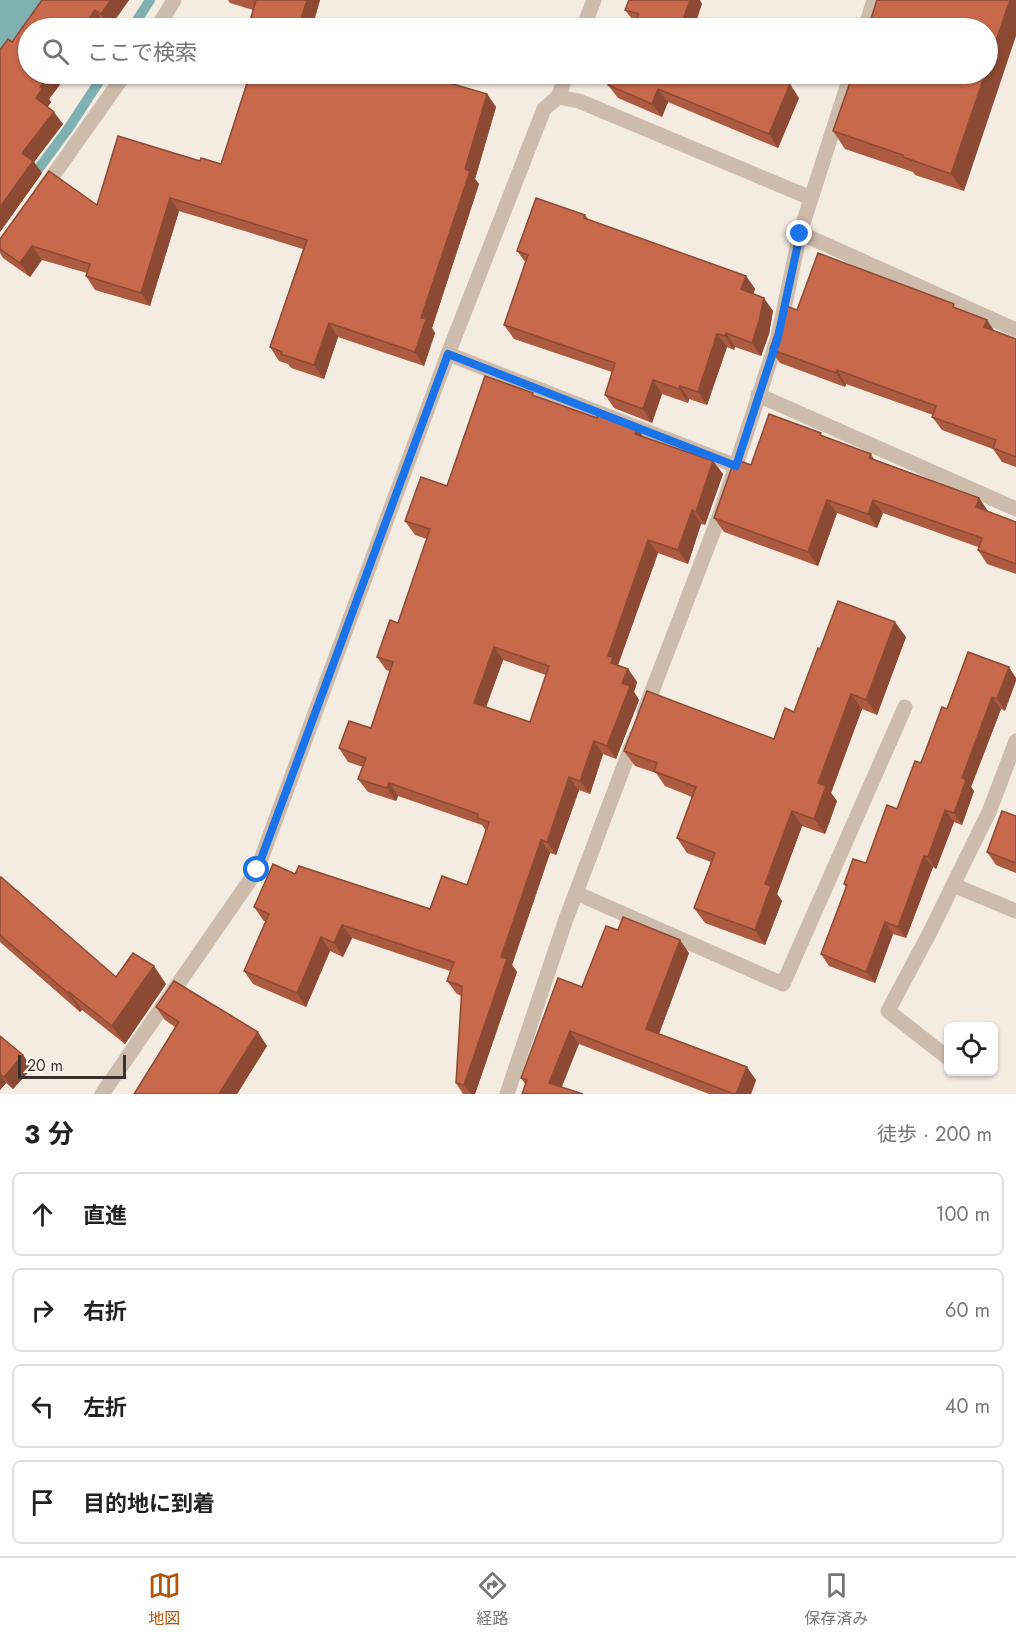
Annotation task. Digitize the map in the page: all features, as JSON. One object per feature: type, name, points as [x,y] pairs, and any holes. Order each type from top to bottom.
[{"type":"street","points":[[163,18],[174,0]]},
{"type":"street","points":[[588,18],[594,0]]},
{"type":"street","points":[[868,18],[874,0]]},
{"type":"street","points":[[35,201],[118,84]]},
{"type":"street","points":[[102,1094],[257,870],[448,354],[544,109],[558,97],[563,84]]},
{"type":"street","points":[[507,1094],[576,893],[719,517],[778,337],[800,234],[848,84]]},
{"type":"street","points":[[558,97],[579,100],[811,198]]},
{"type":"street","points":[[800,234],[1016,330]]},
{"type":"street","points":[[448,354],[736,466]]},
{"type":"street","points":[[758,395],[1016,509]]},
{"type":"street","points":[[576,893],[783,984],[905,707]]},
{"type":"street","points":[[944,1055],[888,1011],[989,812],[1016,741]]},
{"type":"street","points":[[953,885],[1016,911]]},
{"type":"water","points":[[0,0],[43,0],[29,18],[18,18],[18,33],[0,56]]},
{"type":"building","points":[[42,0],[111,0],[101,14],[95,10],[89,18],[29,18]]},
{"type":"building","points":[[256,0],[307,0],[301,18],[251,18]]},
{"type":"building","points":[[629,0],[690,0],[684,18],[637,18],[639,14],[625,10]]},
{"type":"building","points":[[877,0],[1010,0],[998,35],[998,18],[871,18]]},
{"type":"building","points":[[18,34],[18,84],[42,84],[36,98],[54,112],[22,153],[33,161],[0,207],[0,50],[8,39],[12,42]]},
{"type":"building","points":[[247,84],[453,84],[487,94],[465,169],[470,171],[421,318],[426,319],[415,352],[329,323],[314,365],[281,354],[282,352],[270,347],[307,240],[170,198],[141,293],[86,276],[90,264],[32,246],[20,263],[0,249],[0,239],[49,171],[97,205],[118,136],[200,161],[201,158],[221,164]]},
{"type":"building","points":[[790,84],[769,134],[658,89],[652,104],[608,85]]},
{"type":"building","points":[[849,84],[982,84],[951,174],[833,131]]},
{"type":"building","points":[[536,198],[585,215],[584,218],[746,276],[741,289],[764,298],[752,343],[726,333],[725,336],[717,334],[698,392],[680,386],[679,389],[653,380],[643,409],[605,395],[615,363],[504,325],[528,255],[517,251]]},
{"type":"building","points":[[818,253],[954,304],[953,307],[987,320],[984,327],[1016,339],[1016,457],[993,448],[996,440],[932,417],[936,406],[837,370],[836,373],[770,349],[783,305],[797,310]]},
{"type":"building","points":[[485,376],[597,418],[598,413],[637,428],[635,434],[713,461],[696,512],[692,510],[678,550],[648,540],[608,656],[613,657],[611,663],[628,669],[622,683],[630,686],[607,746],[594,741],[580,781],[569,777],[547,842],[541,840],[501,957],[507,959],[464,1085],[456,1083],[462,986],[447,981],[454,962],[342,925],[334,943],[321,937],[297,993],[244,971],[269,914],[254,907],[273,864],[295,874],[299,866],[430,909],[442,876],[467,885],[489,822],[477,818],[478,814],[389,783],[387,788],[358,779],[366,758],[339,748],[349,721],[371,728],[393,662],[377,657],[390,620],[398,623],[430,529],[405,521],[421,477],[447,486]],"holes":[[[494,647],[549,666],[530,722],[474,703]]]},
{"type":"building","points":[[769,414],[871,454],[869,458],[979,498],[976,507],[1016,522],[1016,564],[978,550],[982,538],[873,500],[868,514],[827,500],[808,552],[714,518],[732,467],[737,469],[740,461],[751,465]]},
{"type":"building","points":[[838,601],[895,622],[866,700],[851,694],[818,783],[826,786],[814,819],[792,811],[765,884],[771,886],[755,930],[694,908],[715,853],[677,838],[696,787],[654,771],[657,763],[624,751],[647,691],[774,739],[785,708],[794,712]]},
{"type":"building","points":[[968,652],[1009,667],[997,699],[992,697],[962,778],[966,780],[954,813],[945,810],[928,857],[924,856],[898,927],[885,922],[866,972],[821,954],[847,885],[844,884],[853,859],[866,863],[887,805],[897,809],[915,761],[921,763],[942,707],[947,709]]},
{"type":"building","points":[[1002,811],[1016,816],[1016,863],[987,852]]},
{"type":"building","points":[[1,877],[116,977],[133,953],[154,966],[112,1026],[68,993],[0,935]]},
{"type":"building","points":[[623,917],[680,940],[646,1029],[747,1067],[736,1094],[570,1031],[549,1083],[583,1094],[522,1094],[527,1080],[521,1078],[558,978],[582,987],[606,926],[618,930]]},
{"type":"building","points":[[174,981],[258,1032],[219,1094],[134,1094],[179,1022],[156,1007]]},
{"type":"building","points":[[0,1036],[23,1055],[4,1077],[0,1074]]},
{"type":"waterway","points":[[138,18],[150,0]]},
{"type":"waterway","points":[[31,179],[97,84]]},
{"type":"route","points":[[257,870],[448,354],[736,466],[778,337],[800,234]]}]
